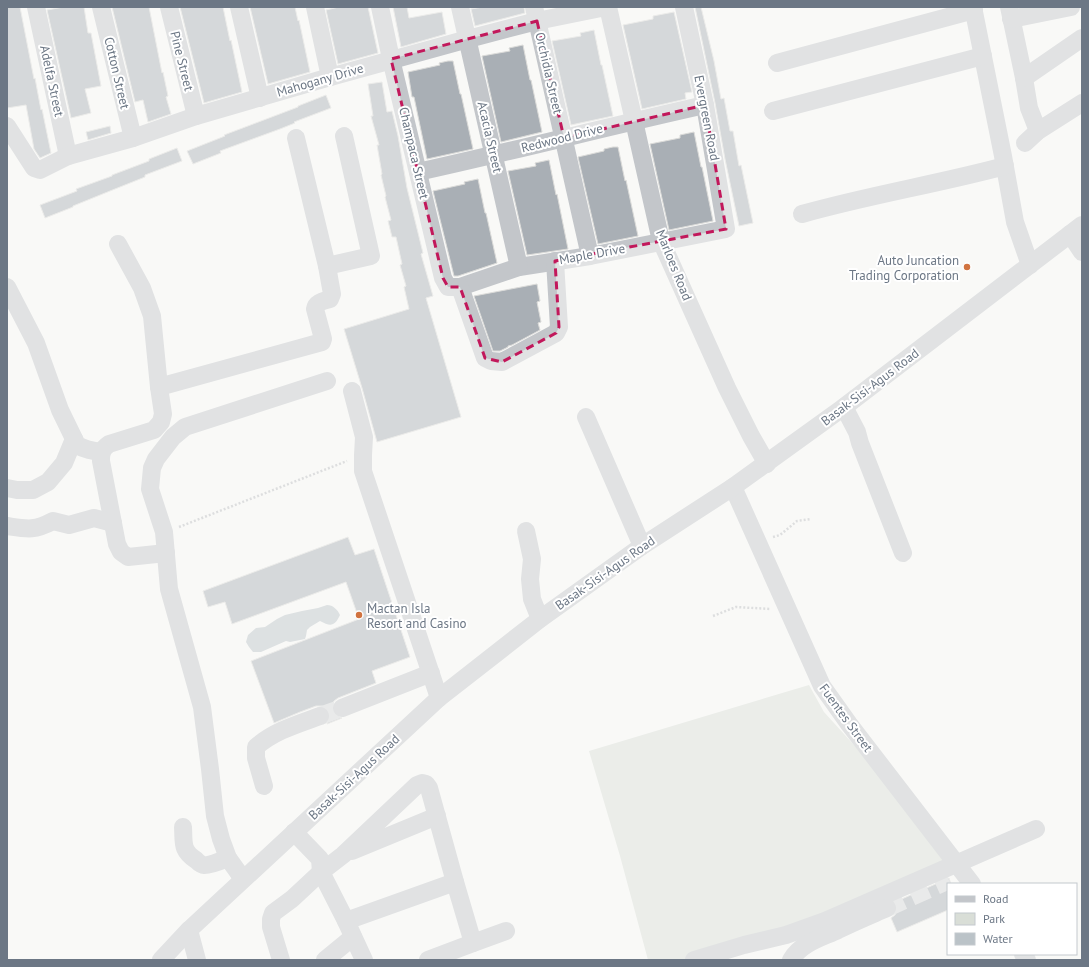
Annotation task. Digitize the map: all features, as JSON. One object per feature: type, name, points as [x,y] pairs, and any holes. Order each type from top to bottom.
[{"type":"street","name":"Adelfa Street","points":[[36,7],[68,156]]},
{"type":"street","name":"Cotton Street","points":[[101,7],[133,138]]},
{"type":"street","name":"Pine Street","points":[[169,7],[196,116]]},
{"type":"street","points":[[240,7],[260,98]]},
{"type":"street","points":[[315,7],[330,76]]},
{"type":"street","name":"Champaca Street","points":[[380,7],[443,278],[448,287],[460,287]]},
{"type":"street","name":"Acacia Street","points":[[460,7],[519,266]]},
{"type":"street","name":"Mahogany Drive","points":[[7,126],[34,168],[40,170],[68,156],[133,138],[196,116],[330,76],[468,39],[535,14],[607,7]]},
{"type":"street","name":"Marloes Road","points":[[607,7],[661,241],[727,388],[767,464]]},
{"type":"street","name":"Evergreen Road","points":[[684,7],[705,105],[726,229]]},
{"type":"street","points":[[1038,131],[1028,108],[1024,78],[1010,13],[1071,7]]},
{"type":"street","points":[[777,63],[974,8],[1005,166],[1014,222],[1030,265]]},
{"type":"street","name":"Orchidia Street","points":[[535,14],[590,256]]},
{"type":"street","points":[[1024,78],[1082,38]]},
{"type":"street","points":[[773,110],[983,56]]},
{"type":"street","points":[[1025,143],[1038,131],[1082,103]]},
{"type":"street","name":"Redwood Drive","points":[[418,172],[705,105]]},
{"type":"street","points":[[327,266],[371,256],[344,136]]},
{"type":"street","points":[[159,387],[322,342],[323,339],[315,309],[317,304],[330,299],[331,297],[327,266],[296,138]]},
{"type":"street","points":[[802,214],[841,203],[960,178],[1005,166]]},
{"type":"street","name":"Maple Drive","points":[[460,287],[519,266],[590,256],[726,229]]},
{"type":"street","points":[[1076,230],[1082,252]]},
{"type":"street","name":"Basak-Sisi-Agus Road","points":[[161,960],[189,930],[439,698],[540,619],[642,546],[767,464],[1076,230]]},
{"type":"street","points":[[118,244],[142,288],[152,316],[163,414],[161,422],[154,430],[109,444],[103,448],[101,461],[117,544],[121,552],[128,557],[166,553]]},
{"type":"street","points":[[460,287],[485,358],[491,361],[502,362],[556,333],[559,326],[555,261]]},
{"type":"street","points":[[7,287],[36,343],[60,410],[77,445],[81,448],[102,452]]},
{"type":"street","points":[[243,880],[228,858],[215,816],[202,707],[168,588],[164,532],[150,489],[152,468],[156,459],[173,437],[185,427],[327,381]]},
{"type":"street","points":[[352,391],[364,437],[363,471],[439,698]]},
{"type":"street","points":[[844,407],[857,432],[903,553]]},
{"type":"street","points":[[586,417],[642,546]]},
{"type":"street","points":[[7,488],[17,490],[33,490],[48,482],[64,463],[74,439]]},
{"type":"street","name":"Fuentes Street","points":[[733,487],[822,686],[961,875]]},
{"type":"street","points":[[7,526],[29,530],[53,521],[69,525],[94,518],[113,524]]},
{"type":"street","points":[[526,531],[532,559],[530,579],[532,599],[540,619]]},
{"type":"street","points":[[342,708],[431,673]]},
{"type":"street","points":[[264,786],[256,758],[256,747],[279,731],[320,716]]},
{"type":"street","points":[[281,960],[271,927],[273,913],[292,899],[417,785],[422,783],[426,784],[429,788],[473,943]]},
{"type":"street","points":[[342,855],[437,816]]},
{"type":"street","points":[[183,827],[184,848],[187,854],[199,863],[208,865],[228,858]]},
{"type":"street","points":[[694,960],[744,945],[786,935],[961,875],[1036,829]]},
{"type":"street","points":[[290,836],[312,866],[321,872],[364,960]]},
{"type":"street","points":[[346,921],[455,882]]},
{"type":"street","points":[[791,960],[799,950],[817,938],[887,908]]},
{"type":"street","points":[[189,930],[198,960]]},
{"type":"street","points":[[428,960],[506,931]]},
{"type":"street","points":[[325,960],[353,938]]},
{"type":"path","points":[[164,532],[363,455]]},
{"type":"path","points":[[757,542],[780,535],[797,521],[811,519]]},
{"type":"path","points":[[713,616],[736,607],[787,610]]},
{"type":"highlighted area","points":[[537,21],[564,138],[705,105],[726,229],[555,261],[559,327],[556,333],[502,362],[485,358],[460,287],[448,287],[443,278],[391,59]]},
{"type":"green space","points":[[809,685],[824,712],[864,756],[951,864],[839,912],[686,960],[648,960],[620,856],[589,751]]},
{"type":"water","points":[[327,605],[337,610],[340,615],[338,619],[330,625],[320,621],[310,627],[307,630],[305,639],[290,642],[286,641],[261,652],[253,652],[246,642],[248,635],[256,628],[265,627],[285,615]]},
{"type":"building","points":[[7,7],[20,7],[34,79],[35,78],[51,153],[40,158],[34,149],[26,105],[7,108]]},
{"type":"building","points":[[64,7],[84,7],[88,33],[91,33],[101,86],[85,89],[91,113],[71,118],[47,10]]},
{"type":"building","points":[[112,7],[149,7],[168,96],[166,97],[171,114],[148,122],[143,100],[135,102]]},
{"type":"building","points":[[180,7],[223,7],[242,92],[204,103]]},
{"type":"building","points":[[250,7],[295,7],[310,72],[268,84]]},
{"type":"building","points":[[339,7],[368,7],[378,53],[338,64],[326,10]]},
{"type":"building","points":[[393,7],[407,7],[409,18],[442,12],[446,34],[401,47]]},
{"type":"building","points":[[483,7],[524,7],[525,13],[475,26],[471,9]]},
{"type":"building","points":[[695,7],[701,7],[714,61],[721,99],[724,98],[730,131],[733,131],[739,166],[741,165],[753,223],[739,226]]},
{"type":"building","points":[[674,12],[692,92],[685,93],[686,99],[642,109],[623,25],[653,19],[653,16]]},
{"type":"building","points":[[594,30],[613,116],[571,125],[552,41],[581,36],[580,33]]},
{"type":"building","points":[[523,45],[542,132],[501,142],[482,56],[510,51],[509,48]]},
{"type":"building","points":[[453,61],[473,149],[427,159],[414,97],[412,97],[408,72],[440,65],[439,63]]},
{"type":"building","points":[[382,82],[387,112],[392,111],[398,136],[407,188],[423,253],[421,254],[433,296],[426,298],[461,417],[377,442],[344,329],[409,309],[396,237],[392,237],[388,221],[391,220],[381,175],[377,145],[379,145],[371,116],[373,116],[368,84]]},
{"type":"building","points":[[326,95],[331,108],[220,151],[221,153],[193,164],[187,151],[225,136],[224,135]]},
{"type":"building","points":[[110,126],[111,133],[88,140],[86,132]]},
{"type":"building","points":[[694,132],[713,221],[669,230],[650,144],[680,138],[680,135]]},
{"type":"building","points":[[618,147],[638,236],[598,244],[578,157],[604,151],[604,149]]},
{"type":"building","points":[[177,148],[182,161],[145,175],[145,177],[45,218],[40,205],[77,191],[76,189],[149,161],[149,159]]},
{"type":"building","points":[[549,160],[568,249],[527,255],[508,171],[536,166],[535,163]]},
{"type":"building","points":[[478,179],[497,263],[454,276],[433,191],[465,184],[464,182]]},
{"type":"building","points":[[537,284],[540,301],[537,302],[541,322],[538,323],[540,330],[500,351],[493,351],[474,296]]},
{"type":"building","points":[[348,537],[355,555],[374,549],[410,657],[372,671],[376,683],[334,701],[332,712],[336,716],[342,718],[327,724],[330,718],[330,713],[327,708],[316,706],[274,723],[251,661],[359,619],[346,582],[232,624],[225,602],[208,607],[203,591]]},
{"type":"building","points":[[949,878],[951,883],[947,883],[947,910],[897,932],[891,918],[895,915],[897,910],[897,904],[895,902]]},
{"type":"tunnel","points":[[320,716],[342,708]]},
{"type":"tunnel","points":[[887,908],[949,880]]},
{"type":"place","name":"Auto Juncation Trading Corporation","points":[[967,267]]},
{"type":"place","name":"Mactan Isla Resort and Casino","points":[[359,615]]}]
